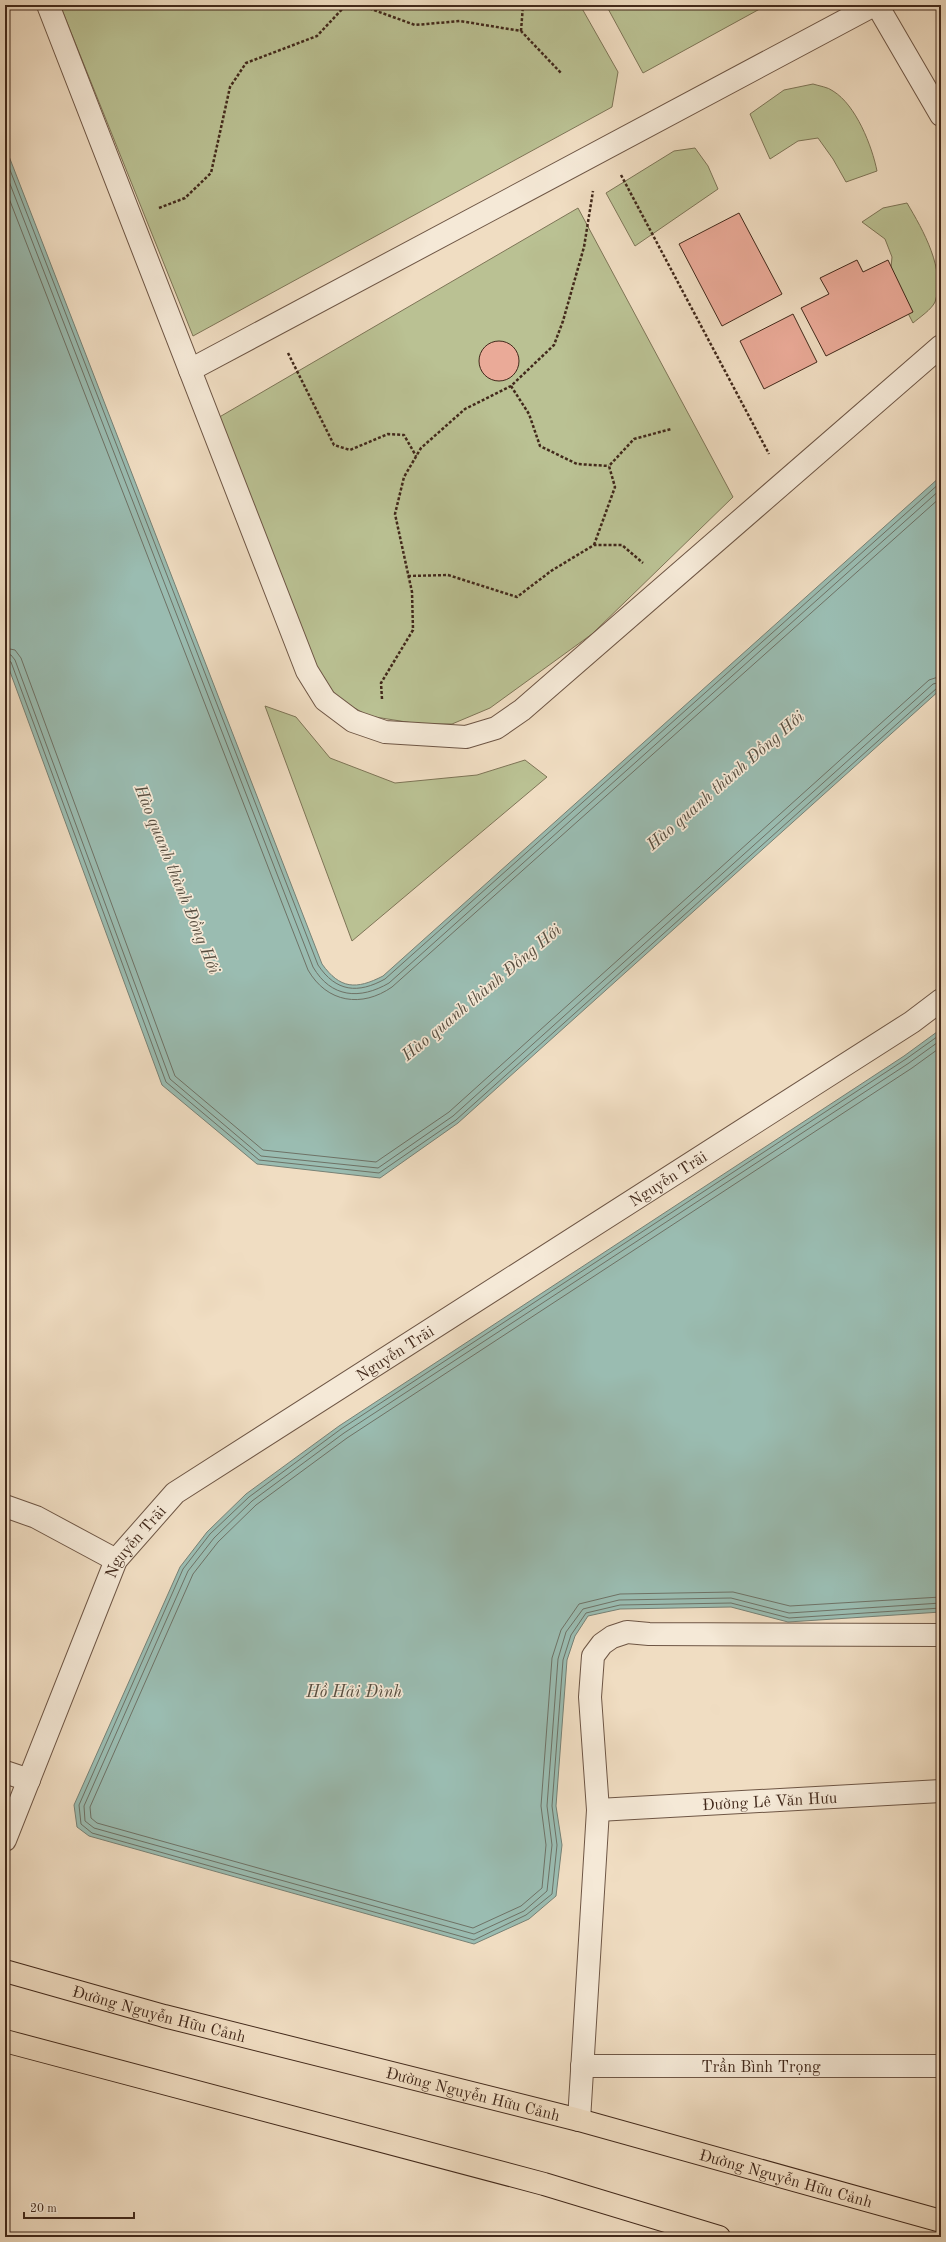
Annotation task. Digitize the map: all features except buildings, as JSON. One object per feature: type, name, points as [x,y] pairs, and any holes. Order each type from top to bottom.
[{"type":"main road","name":"Đường Nguyễn Hữu Cảnh","points":[[5,1971],[164,2016],[579,2120],[941,2221]]},
{"type":"main road","points":[[5,2041],[544,2184],[719,2237]]},
{"type":"street","points":[[48,5],[307,671],[325,700],[353,721],[385,732],[466,737],[496,728],[522,710],[941,346]]},
{"type":"street","points":[[190,370],[876,5],[941,115]]},
{"type":"street","name":"Nguyễn Trãi","points":[[5,1840],[116,1560],[175,1493],[912,1022],[941,1000]]},
{"type":"street","points":[[5,1506],[36,1517],[116,1560]]},
{"type":"street","points":[[579,2120],[598,1810],[590,1697],[593,1656],[602,1644],[612,1637],[627,1632],[649,1634],[941,1635]]},
{"type":"street","points":[[5,1772],[29,1780]]},
{"type":"street","name":"Đường Lê Văn Hưu","points":[[598,1810],[941,1791]]},
{"type":"street","name":"Trần Bình Trọng","points":[[582,2066],[941,2066]]},
{"type":"path","points":[[131,219],[185,198],[211,173],[230,87],[246,63],[317,36],[346,5]]},
{"type":"path","points":[[360,5],[415,25],[460,21],[520,31],[561,73]]},
{"type":"path","points":[[520,31],[523,5]]},
{"type":"path","points":[[385,732],[381,683],[413,630],[412,592],[395,514],[404,477],[422,448],[465,408],[511,386],[554,345],[563,321],[584,247],[603,150]]},
{"type":"path","points":[[603,150],[784,482]]},
{"type":"path","points":[[274,326],[334,445],[350,450],[388,434],[404,435],[416,457]]},
{"type":"path","points":[[511,386],[529,414],[540,446],[577,464],[609,466]]},
{"type":"path","points":[[609,466],[634,439],[670,429]]},
{"type":"path","points":[[594,545],[615,487],[609,466]]},
{"type":"path","points":[[408,576],[448,575],[518,597],[552,571],[594,545],[622,545],[667,584]]},
{"type":"green space","points":[[60,5],[580,5],[618,72],[612,107],[193,336]]},
{"type":"green space","points":[[606,5],[767,5],[643,73]]},
{"type":"green space","points":[[813,84],[831,90],[841,97],[849,106],[867,138],[877,171],[846,182],[833,159],[818,138],[798,141],[770,159],[750,114],[784,90]]},
{"type":"green space","points":[[695,148],[708,166],[718,189],[635,246],[606,193],[674,151]]},
{"type":"green space","points":[[907,203],[926,238],[938,277],[938,290],[935,302],[928,311],[913,323],[890,278],[892,257],[885,239],[862,222],[883,208]]},
{"type":"green space","points":[[578,208],[733,497],[592,634],[490,708],[452,724],[419,724],[369,716],[340,700],[319,674],[216,419]]},
{"type":"green space","points":[[265,706],[296,717],[330,758],[395,783],[477,775],[525,760],[547,777],[352,941]]},
{"type":"water","name":"Hào quanh thành Đồng Hới","points":[[5,146],[322,964],[335,978],[349,985],[365,984],[383,976],[941,476],[941,689],[458,1123],[380,1178],[257,1164],[162,1085],[5,658]]},
{"type":"water","name":"Hồ Hải Đình","points":[[941,1029],[941,1612],[788,1622],[731,1607],[620,1609],[588,1616],[575,1636],[567,1660],[556,1806],[562,1845],[556,1896],[529,1919],[474,1944],[89,1836],[77,1827],[74,1805],[180,1567],[207,1532],[246,1494],[339,1426],[904,1056]]}]
